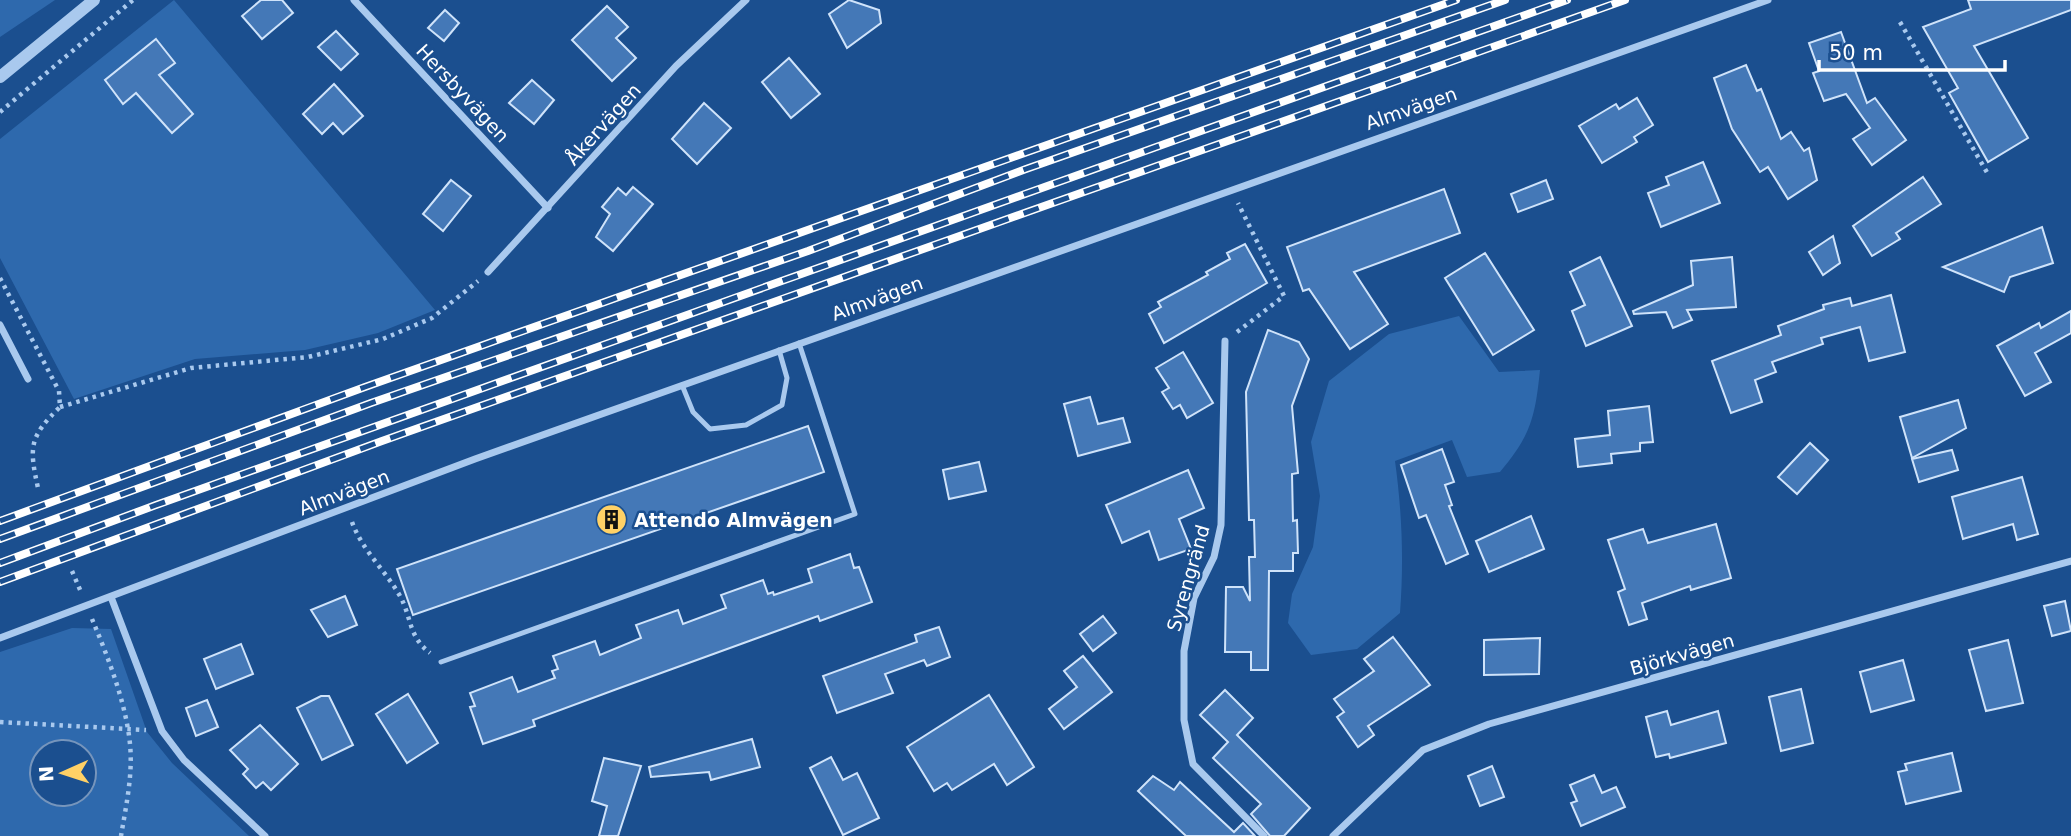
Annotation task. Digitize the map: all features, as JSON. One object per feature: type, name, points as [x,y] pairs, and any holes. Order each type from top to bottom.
[{"type":"street","points":[[0,77],[94,0]]},
{"type":"street","name":"Hersbyvägen","points":[[354,0],[548,208]]},
{"type":"street","name":"Åkervägen","points":[[488,272],[676,66],[746,0]]},
{"type":"street","name":"Almvägen","points":[[0,638],[682,384],[1769,0]]},
{"type":"street","points":[[0,325],[28,379]]},
{"type":"street","name":"Syrengränd","points":[[1225,341],[1221,525],[1214,557],[1194,598],[1184,650],[1185,720],[1193,764],[1265,836]]},
{"type":"street","name":"Björkvägen","points":[[1333,836],[1423,750],[1489,724],[2071,561]]},
{"type":"street","points":[[111,597],[162,731],[184,760],[265,836]]},
{"type":"lane","points":[[441,662],[855,514],[799,343]]},
{"type":"lane","points":[[682,384],[692,412],[710,429],[746,425],[782,405],[787,378],[779,350]]},
{"type":"path","points":[[0,112],[133,0]]},
{"type":"path","points":[[1900,22],[1989,176]]},
{"type":"path","points":[[1225,341],[1284,296],[1231,189]]},
{"type":"path","points":[[60,407],[191,368],[308,356],[383,340],[432,318],[488,272]]},
{"type":"path","points":[[346,508],[357,536],[401,597],[417,643]]},
{"type":"path","points":[[72,571],[100,638],[130,744],[129,788],[121,836]]},
{"type":"path","points":[[0,722],[162,731]]},
{"type":"shaded area","points":[[0,0],[55,0],[0,37]]},
{"type":"shaded area","points":[[174,0],[435,310],[378,333],[305,350],[195,359],[74,399],[0,258],[0,139]]},
{"type":"shaded area","points":[[1459,316],[1499,372],[1540,370],[1530,425],[1519,447],[1500,472],[1467,477],[1452,440],[1395,461],[1402,537],[1400,613],[1357,649],[1311,655],[1288,623],[1292,594],[1313,547],[1320,496],[1311,442],[1329,381],[1389,334]]},
{"type":"shaded area","points":[[72,628],[111,629],[147,732],[172,763],[249,836],[0,836],[0,652]]},
{"type":"building","points":[[261,0],[282,0],[293,13],[262,39],[242,16]]},
{"type":"building","points":[[849,0],[879,10],[881,23],[847,48],[829,14]]},
{"type":"building","points":[[1968,0],[2071,0],[2071,10],[1974,46],[2028,138],[1988,162],[1949,93],[1958,88],[1923,27],[1971,9]]},
{"type":"building","points":[[607,6],[628,27],[616,38],[636,58],[612,81],[572,40]]},
{"type":"building","points":[[445,10],[459,23],[444,41],[428,28]]},
{"type":"building","points":[[336,31],[358,54],[341,70],[318,47]]},
{"type":"building","points":[[1841,32],[1867,103],[1875,98],[1906,140],[1872,165],[1853,139],[1870,128],[1846,94],[1824,101],[1813,73],[1819,71],[1809,43]]},
{"type":"building","points":[[156,39],[175,63],[159,75],[193,114],[172,133],[136,93],[123,104],[105,80]]},
{"type":"building","points":[[789,58],[820,94],[791,118],[762,82]]},
{"type":"building","points":[[1746,65],[1757,91],[1761,89],[1781,139],[1791,132],[1804,151],[1809,148],[1817,180],[1788,199],[1768,167],[1760,172],[1732,129],[1714,78]]},
{"type":"building","points":[[532,80],[554,100],[534,124],[509,103]]},
{"type":"building","points":[[334,84],[363,116],[343,134],[333,123],[322,134],[303,114]]},
{"type":"building","points":[[1637,98],[1653,125],[1634,137],[1637,142],[1602,163],[1579,126],[1616,104],[1619,109]]},
{"type":"building","points":[[704,103],[731,128],[697,164],[672,139]]},
{"type":"building","points":[[1703,162],[1720,203],[1661,227],[1648,193],[1669,185],[1666,177]]},
{"type":"building","points":[[1923,177],[1941,204],[1896,233],[1900,239],[1872,256],[1853,226]]},
{"type":"building","points":[[451,180],[471,196],[443,231],[423,214]]},
{"type":"building","points":[[1546,180],[1553,199],[1518,212],[1511,194]]},
{"type":"building","points":[[633,187],[653,204],[613,251],[596,237],[610,214],[602,207],[618,188],[626,195]]},
{"type":"building","points":[[1444,189],[1460,233],[1354,272],[1388,324],[1350,349],[1309,289],[1303,291],[1287,247]]},
{"type":"building","points":[[2042,227],[2053,263],[2010,277],[2004,292],[1943,267]]},
{"type":"building","points":[[1833,236],[1840,263],[1823,275],[1809,252]]},
{"type":"building","points":[[1245,244],[1267,283],[1164,343],[1149,314],[1161,307],[1158,302],[1208,275],[1206,272],[1230,259],[1227,253]]},
{"type":"building","points":[[1485,253],[1534,330],[1493,355],[1445,278]]},
{"type":"building","points":[[1600,257],[1632,326],[1586,346],[1572,311],[1585,305],[1570,272]]},
{"type":"building","points":[[1732,257],[1736,307],[1687,310],[1692,320],[1673,328],[1666,312],[1634,314],[1633,311],[1693,285],[1691,261]]},
{"type":"building","points":[[1891,295],[1905,352],[1869,361],[1860,327],[1821,338],[1823,344],[1772,362],[1776,372],[1755,380],[1762,402],[1731,413],[1712,361],[1781,335],[1778,326],[1824,309],[1823,305],[1850,298],[1852,306]]},
{"type":"building","points":[[2071,311],[2071,333],[2035,353],[2051,382],[2025,396],[1997,346],[2039,323],[2041,328]]},
{"type":"building","points":[[1268,330],[1299,342],[1309,359],[1292,406],[1298,473],[1292,474],[1293,521],[1297,520],[1298,553],[1293,553],[1293,571],[1269,571],[1268,670],[1251,670],[1251,652],[1225,652],[1226,587],[1243,587],[1250,601],[1249,557],[1255,557],[1254,520],[1249,520],[1246,392]]},
{"type":"building","points":[[1183,352],[1213,403],[1187,418],[1180,405],[1173,409],[1162,392],[1169,388],[1156,368]]},
{"type":"building","points":[[1090,397],[1098,424],[1123,418],[1130,442],[1078,456],[1064,404]]},
{"type":"building","points":[[1958,400],[1966,428],[1912,458],[1900,417]]},
{"type":"building","points":[[1649,406],[1653,442],[1640,443],[1640,451],[1611,454],[1612,463],[1578,467],[1575,439],[1610,435],[1608,411]]},
{"type":"building","name":"Attendo Almvägen","points":[[808,426],[824,472],[413,615],[397,569]]},
{"type":"building","points":[[1810,443],[1828,460],[1797,494],[1778,477]]},
{"type":"building","points":[[1442,449],[1454,482],[1445,485],[1452,505],[1449,506],[1468,554],[1446,564],[1426,515],[1419,518],[1401,465]]},
{"type":"building","points":[[1952,450],[1958,470],[1919,482],[1912,459]]},
{"type":"building","points":[[979,462],[986,491],[949,499],[943,470]]},
{"type":"building","points":[[1188,470],[1204,508],[1179,519],[1191,549],[1159,560],[1149,531],[1122,543],[1106,505]]},
{"type":"building","points":[[2022,477],[2038,534],[2017,540],[2013,524],[1963,539],[1952,497]]},
{"type":"building","points":[[1531,516],[1544,549],[1489,572],[1476,541]]},
{"type":"building","points":[[1716,524],[1731,578],[1691,590],[1690,586],[1642,603],[1647,619],[1629,625],[1618,592],[1625,589],[1608,540],[1643,529],[1648,543]]},
{"type":"building","points":[[850,554],[854,568],[859,567],[872,602],[820,621],[818,616],[617,689],[533,720],[535,726],[483,744],[470,707],[475,706],[470,693],[512,677],[518,692],[555,678],[552,671],[558,669],[553,656],[595,641],[600,655],[641,638],[636,625],[678,610],[683,624],[726,608],[721,595],[763,580],[768,594],[773,592],[774,595],[812,582],[808,569]]},
{"type":"building","points":[[345,596],[357,625],[328,637],[311,610]]},
{"type":"building","points":[[2065,601],[2071,631],[2052,636],[2044,606]]},
{"type":"building","points":[[1103,616],[1116,633],[1093,651],[1080,634]]},
{"type":"building","points":[[939,627],[950,657],[927,666],[924,660],[885,674],[893,693],[837,713],[823,676],[917,642],[915,635]]},
{"type":"building","points":[[1393,637],[1430,685],[1368,726],[1374,735],[1358,747],[1337,717],[1344,712],[1334,699],[1374,671],[1364,659]]},
{"type":"building","points":[[1540,638],[1539,674],[1484,675],[1484,640]]},
{"type":"building","points":[[2008,640],[2023,703],[1986,711],[1969,650]]},
{"type":"building","points":[[241,644],[253,674],[216,689],[204,659]]},
{"type":"building","points":[[1083,656],[1112,692],[1064,729],[1049,709],[1077,687],[1064,671]]},
{"type":"building","points":[[1903,660],[1914,700],[1871,712],[1860,672]]},
{"type":"building","points":[[1801,689],[1813,743],[1781,751],[1769,697]]},
{"type":"building","points":[[1225,690],[1253,718],[1237,735],[1310,808],[1284,836],[1270,836],[1251,814],[1261,804],[1213,758],[1228,742],[1200,715]]},
{"type":"building","points":[[408,694],[438,743],[407,763],[376,714]]},
{"type":"building","points":[[989,695],[1034,767],[1007,785],[994,764],[952,790],[947,783],[934,791],[907,747]]},
{"type":"building","points":[[321,696],[329,696],[353,745],[322,760],[297,708]]},
{"type":"building","points":[[207,700],[218,727],[196,736],[186,708]]},
{"type":"building","points":[[1667,711],[1671,725],[1718,711],[1726,743],[1670,758],[1669,754],[1656,757],[1646,717]]},
{"type":"building","points":[[260,725],[298,764],[271,790],[263,782],[256,788],[243,774],[248,769],[230,750]]},
{"type":"building","points":[[752,739],[760,767],[711,780],[709,772],[651,777],[649,767]]},
{"type":"building","points":[[1952,753],[1961,791],[1906,804],[1898,772],[1907,770],[1905,764]]},
{"type":"building","points":[[831,757],[843,780],[857,773],[879,818],[843,835],[810,768]]},
{"type":"building","points":[[604,758],[641,766],[618,836],[599,836],[607,806],[592,801]]},
{"type":"building","points":[[1492,766],[1504,797],[1480,806],[1468,776]]},
{"type":"building","points":[[1594,775],[1602,793],[1616,787],[1625,807],[1581,826],[1571,803],[1577,801],[1570,785]]},
{"type":"building","points":[[1153,776],[1174,790],[1180,782],[1234,832],[1243,823],[1255,836],[1186,836],[1138,791]]},
{"type":"railway","points":[[0,521],[365,387],[1456,0]]},
{"type":"railway","points":[[0,539],[371,403],[808,251],[1026,169],[1505,0]]},
{"type":"railway","points":[[0,563],[1567,0]]},
{"type":"railway","points":[[0,582],[382,441],[1625,0]]},
{"type":"place","name":"Attendo Almvägen","points":[[611,520]]}]
